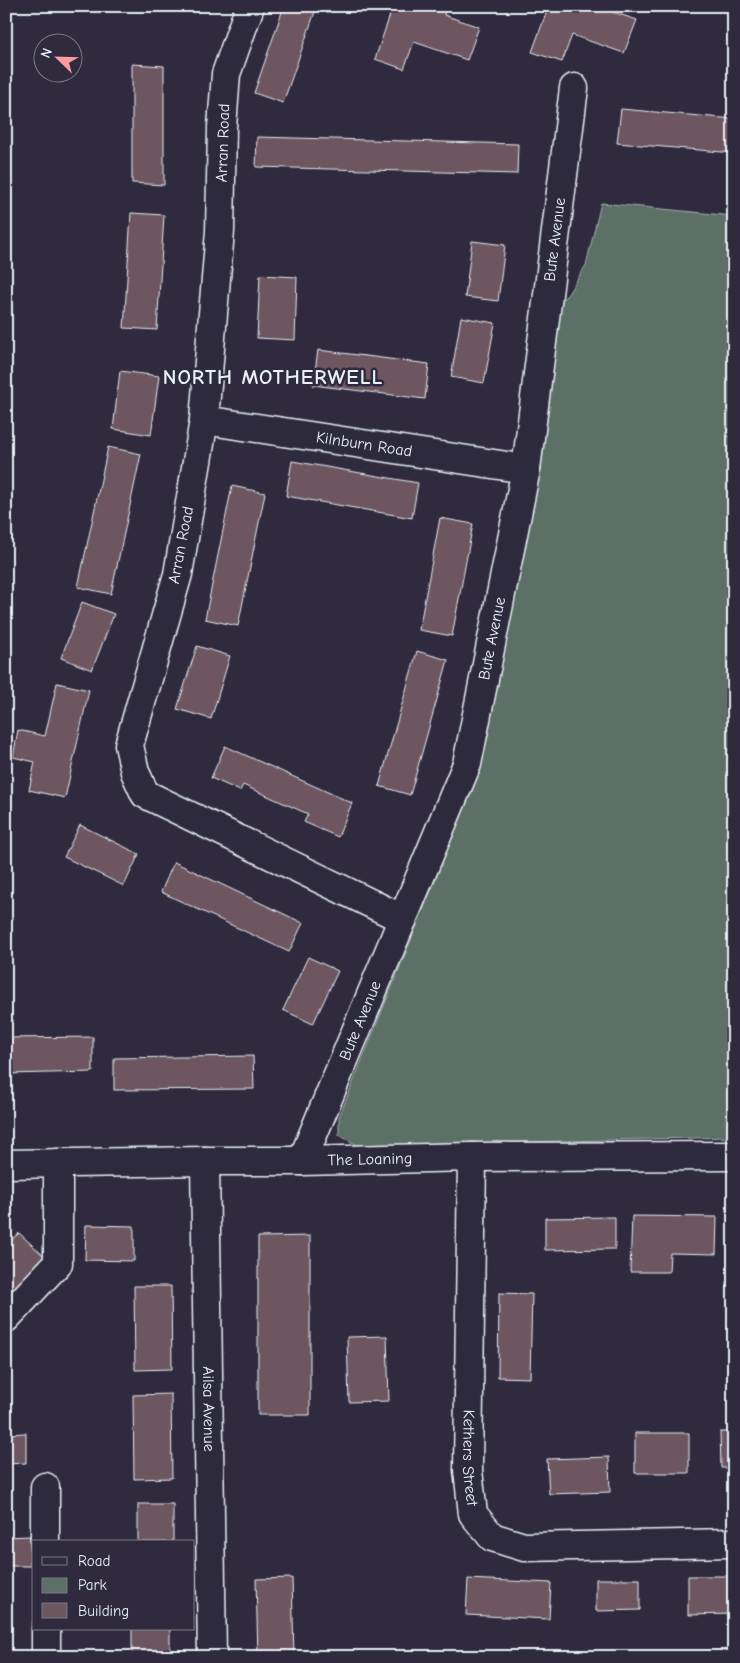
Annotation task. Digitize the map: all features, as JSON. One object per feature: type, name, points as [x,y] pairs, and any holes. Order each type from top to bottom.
[{"type":"street","name":"Arran Road","points":[[250,6],[226,74],[222,127],[220,231],[204,420],[178,574],[129,744],[135,772],[145,794],[404,919]]},
{"type":"street","name":"Bute Avenue","points":[[302,1161],[467,764],[526,469],[574,88]]},
{"type":"street","name":"Kilnburn Road","points":[[204,420],[526,469]]},
{"type":"street","name":"The Loaning","points":[[6,1164],[734,1156]]},
{"type":"street","name":"Kethers Street","points":[[472,1158],[468,1470],[473,1514],[492,1537],[524,1547],[734,1543]]},
{"type":"street","name":"Ailsa Avenue","points":[[205,1161],[212,1657]]},
{"type":"street","points":[[6,1318],[58,1263],[58,1163]]},
{"type":"street","points":[[45,1487],[46,1540]]},
{"type":"street","points":[[46,1630],[46,1657]]},
{"type":"green space","points":[[601,203],[734,216],[734,1137],[359,1146],[339,1135],[339,1117],[436,878],[487,705],[549,313],[568,294],[586,265]]},
{"type":"building","points":[[284,6],[317,6],[283,103],[254,93]]},
{"type":"building","points":[[367,6],[447,6],[444,15],[479,27],[467,60],[414,42],[404,69],[375,59],[390,15]]},
{"type":"building","points":[[543,6],[602,6],[601,8],[637,20],[624,53],[572,35],[562,62],[532,52],[548,8]]},
{"type":"building","points":[[132,64],[164,66],[164,185],[132,183]]},
{"type":"building","points":[[621,109],[734,119],[734,153],[617,143]]},
{"type":"building","points":[[257,137],[518,144],[517,174],[256,167]]},
{"type":"building","points":[[131,213],[164,215],[157,330],[124,328]]},
{"type":"building","points":[[472,241],[505,245],[498,301],[465,297]]},
{"type":"building","points":[[260,275],[297,277],[295,340],[257,338]]},
{"type":"building","points":[[461,317],[495,323],[484,383],[451,377]]},
{"type":"building","points":[[318,350],[429,364],[425,399],[313,385]]},
{"type":"building","points":[[120,371],[159,376],[151,435],[113,429]]},
{"type":"building","points":[[108,447],[141,454],[111,594],[78,587]]},
{"type":"building","points":[[292,461],[418,483],[412,518],[286,496]]},
{"type":"building","points":[[232,486],[265,493],[238,626],[205,619]]},
{"type":"building","points":[[440,518],[473,524],[452,636],[419,630]]},
{"type":"building","points":[[82,602],[114,614],[92,670],[61,658]]},
{"type":"building","points":[[197,646],[230,656],[211,719],[177,709]]},
{"type":"building","points":[[417,651],[448,660],[410,795],[379,786]]},
{"type":"building","points":[[57,683],[89,690],[65,798],[29,790],[35,762],[13,757],[18,730],[45,736]]},
{"type":"building","points":[[225,746],[352,803],[338,837],[304,822],[308,814],[243,785],[240,791],[211,778]]},
{"type":"building","points":[[80,825],[139,854],[124,886],[64,857]]},
{"type":"building","points":[[174,862],[303,923],[289,952],[161,892]]},
{"type":"building","points":[[308,957],[338,971],[313,1024],[283,1010]]},
{"type":"building","points":[[93,1037],[93,1072],[6,1074],[6,1038]]},
{"type":"building","points":[[253,1056],[254,1089],[114,1090],[114,1058]]},
{"type":"building","points":[[733,1215],[734,1259],[732,1259]]},
{"type":"building","points":[[632,1216],[717,1217],[716,1254],[670,1253],[669,1272],[630,1272]]},
{"type":"building","points":[[615,1217],[615,1249],[545,1250],[545,1218]]},
{"type":"building","points":[[86,1225],[134,1226],[134,1261],[85,1260]]},
{"type":"building","points":[[19,1233],[46,1258],[6,1300],[6,1245]]},
{"type":"building","points":[[310,1236],[310,1415],[258,1415],[258,1237]]},
{"type":"building","points":[[134,1286],[171,1286],[172,1369],[135,1370]]},
{"type":"building","points":[[499,1293],[532,1294],[530,1378],[498,1377]]},
{"type":"building","points":[[387,1336],[389,1401],[349,1402],[347,1337]]},
{"type":"building","points":[[171,1394],[172,1478],[134,1479],[133,1395]]},
{"type":"building","points":[[720,1432],[734,1432],[734,1468],[721,1468]]},
{"type":"building","points":[[26,1433],[26,1463],[6,1464],[6,1434]]},
{"type":"building","points":[[635,1433],[689,1433],[689,1473],[635,1473]]},
{"type":"building","points":[[609,1457],[610,1492],[549,1494],[547,1459]]},
{"type":"building","points":[[138,1504],[173,1504],[173,1540],[138,1540]]},
{"type":"building","points":[[30,1536],[30,1566],[6,1566],[6,1537]]},
{"type":"building","points":[[688,1576],[734,1576],[734,1614],[688,1615]]},
{"type":"building","points":[[292,1578],[294,1657],[258,1657],[256,1579]]},
{"type":"building","points":[[468,1579],[551,1583],[549,1619],[466,1615]]},
{"type":"building","points":[[596,1579],[640,1579],[640,1610],[596,1611]]},
{"type":"building","points":[[132,1630],[170,1630],[170,1657],[132,1657]]},
{"type":"district","name":"NORTH MOTHERWELL","points":[[273,377]]}]
